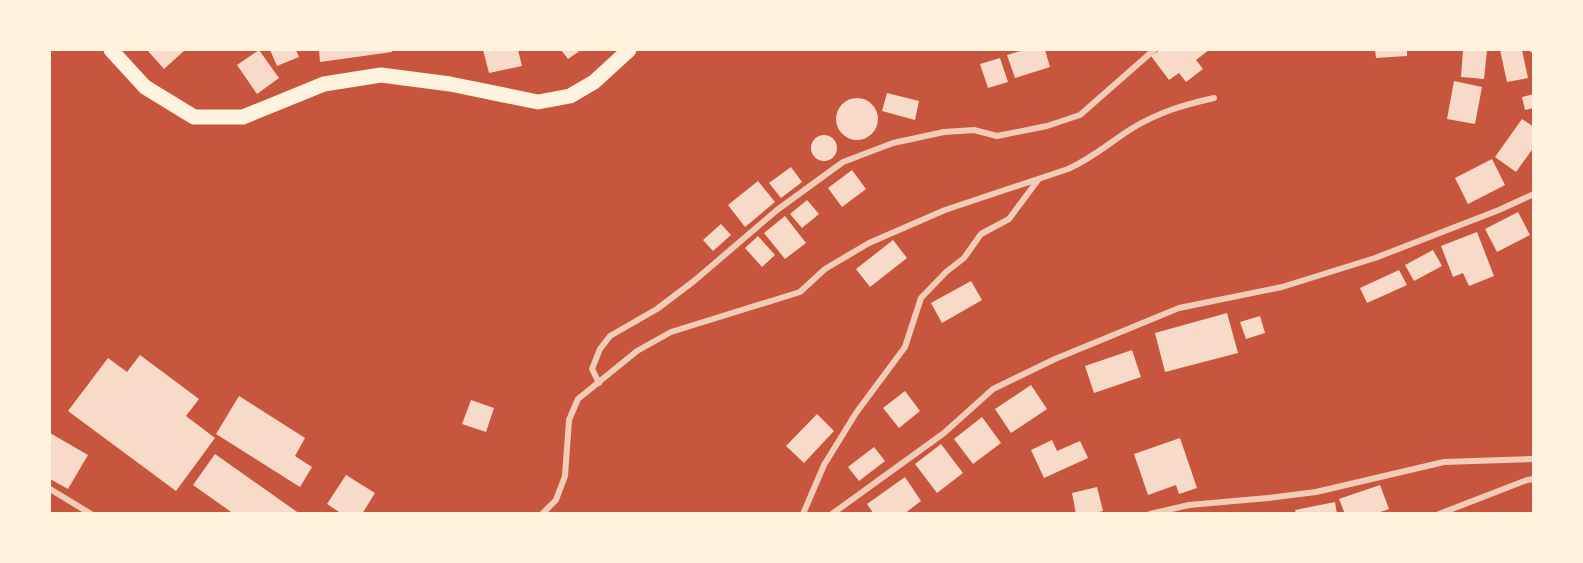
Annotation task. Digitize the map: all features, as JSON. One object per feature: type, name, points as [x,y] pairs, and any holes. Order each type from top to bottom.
[{"type":"main road","points":[[111,50],[144,87],[194,117],[243,117],[324,84],[381,75],[450,84],[538,102],[570,96],[594,82],[629,50]]},
{"type":"street","points":[[599,383],[592,369],[600,349],[610,336],[657,309],[694,281],[777,210],[843,162],[893,143],[944,132],[974,130],[997,136],[1047,126],[1080,114],[1154,50]]},
{"type":"street","points":[[542,513],[556,500],[565,476],[569,420],[578,399],[637,351],[671,332],[800,292],[825,269],[869,243],[945,210],[1088,160],[1131,129],[1177,106],[1214,98]]},
{"type":"street","points":[[803,513],[824,465],[856,413],[905,347],[921,298],[946,272],[964,258],[981,234],[1009,219],[1038,179]]},
{"type":"street","points":[[832,513],[944,433],[993,389],[1055,359],[1179,308],[1282,287],[1375,258],[1499,210],[1533,194]]},
{"type":"street","points":[[1150,513],[1189,505],[1316,492],[1444,462],[1533,459]]},
{"type":"street","points":[[1439,513],[1533,479]]},
{"type":"street","points":[[50,489],[91,513]]},
{"type":"building","points":[[147,50],[185,50],[164,69]]},
{"type":"building","points":[[259,50],[279,78],[257,94],[237,65]]},
{"type":"building","points":[[270,50],[296,50],[299,57],[277,66]]},
{"type":"building","points":[[319,50],[392,50],[392,52],[320,62]]},
{"type":"building","points":[[483,50],[518,50],[522,66],[489,73]]},
{"type":"building","points":[[561,50],[581,50],[568,59]]},
{"type":"building","points":[[1024,50],[1045,50],[1050,67],[1015,78],[1007,55]]},
{"type":"building","points":[[1160,50],[1209,50],[1196,60],[1203,69],[1186,82],[1179,73],[1169,80],[1151,56]]},
{"type":"building","points":[[1375,50],[1407,50],[1407,56],[1376,58]]},
{"type":"building","points":[[1463,50],[1487,50],[1484,79],[1461,77]]},
{"type":"building","points":[[1500,50],[1522,50],[1528,78],[1507,82]]},
{"type":"building","points":[[1000,58],[1008,82],[988,88],[980,64]]},
{"type":"building","points":[[1454,81],[1482,87],[1475,124],[1447,119]]},
{"type":"building","points":[[887,93],[919,101],[915,120],[882,111]]},
{"type":"building","points":[[1534,94],[1534,108],[1525,110],[1522,97]]},
{"type":"building","points":[[857,98],[872,104],[878,119],[872,134],[857,140],[842,134],[836,119],[842,104]]},
{"type":"building","points":[[1522,119],[1534,127],[1534,147],[1516,172],[1495,157]]},
{"type":"building","points":[[824,135],[833,139],[837,148],[833,157],[824,161],[815,157],[811,148],[815,139]]},
{"type":"building","points":[[1492,159],[1505,185],[1468,204],[1455,178]]},
{"type":"building","points":[[791,167],[802,182],[781,198],[769,183]]},
{"type":"building","points":[[852,170],[866,189],[842,207],[828,188]]},
{"type":"building","points":[[758,181],[775,202],[745,227],[728,205]]},
{"type":"building","points":[[807,200],[819,214],[802,228],[790,214]]},
{"type":"building","points":[[1518,212],[1530,235],[1497,252],[1485,229]]},
{"type":"building","points":[[785,216],[806,243],[785,259],[764,233]]},
{"type":"building","points":[[721,224],[731,235],[713,251],[703,240]]},
{"type":"building","points":[[1477,232],[1494,276],[1469,286],[1463,273],[1453,277],[1441,246]]},
{"type":"building","points":[[758,236],[775,255],[762,267],[745,248]]},
{"type":"building","points":[[893,240],[907,258],[870,287],[856,269]]},
{"type":"building","points":[[1433,250],[1442,266],[1414,281],[1405,265]]},
{"type":"building","points":[[1399,270],[1407,285],[1367,303],[1360,288]]},
{"type":"building","points":[[971,281],[982,300],[942,323],[931,303]]},
{"type":"building","points":[[1227,313],[1238,353],[1165,372],[1155,333]]},
{"type":"building","points":[[1260,316],[1265,333],[1246,339],[1240,322]]},
{"type":"building","points":[[1132,350],[1141,377],[1094,393],[1085,366]]},
{"type":"building","points":[[140,355],[199,399],[186,416],[215,438],[176,491],[68,411],[108,358],[127,372]]},
{"type":"building","points":[[1031,385],[1047,409],[1011,433],[995,409]]},
{"type":"building","points":[[905,391],[920,411],[899,428],[883,408]]},
{"type":"building","points":[[239,396],[305,438],[295,456],[312,467],[300,487],[216,434]]},
{"type":"building","points":[[471,400],[494,408],[486,432],[462,424]]},
{"type":"building","points":[[817,414],[834,431],[804,463],[786,446]]},
{"type":"building","points":[[982,417],[1001,443],[973,464],[954,439]]},
{"type":"building","points":[[50,433],[88,455],[68,489],[50,479]]},
{"type":"building","points":[[1180,438],[1197,488],[1179,494],[1176,485],[1148,495],[1134,454]]},
{"type":"building","points":[[1052,440],[1057,451],[1080,441],[1088,458],[1044,478],[1031,450]]},
{"type":"building","points":[[941,444],[963,473],[937,493],[915,464]]},
{"type":"building","points":[[874,447],[885,461],[859,481],[848,467]]},
{"type":"building","points":[[215,454],[300,514],[234,514],[193,485]]},
{"type":"building","points":[[346,475],[375,493],[362,514],[342,514],[327,504]]},
{"type":"building","points":[[905,477],[921,501],[904,514],[874,514],[867,504]]},
{"type":"building","points":[[1380,485],[1389,509],[1375,514],[1345,514],[1339,499]]},
{"type":"building","points":[[1097,487],[1103,511],[1076,514],[1072,493]]},
{"type":"building","points":[[1335,502],[1337,514],[1296,514],[1295,510]]}]
